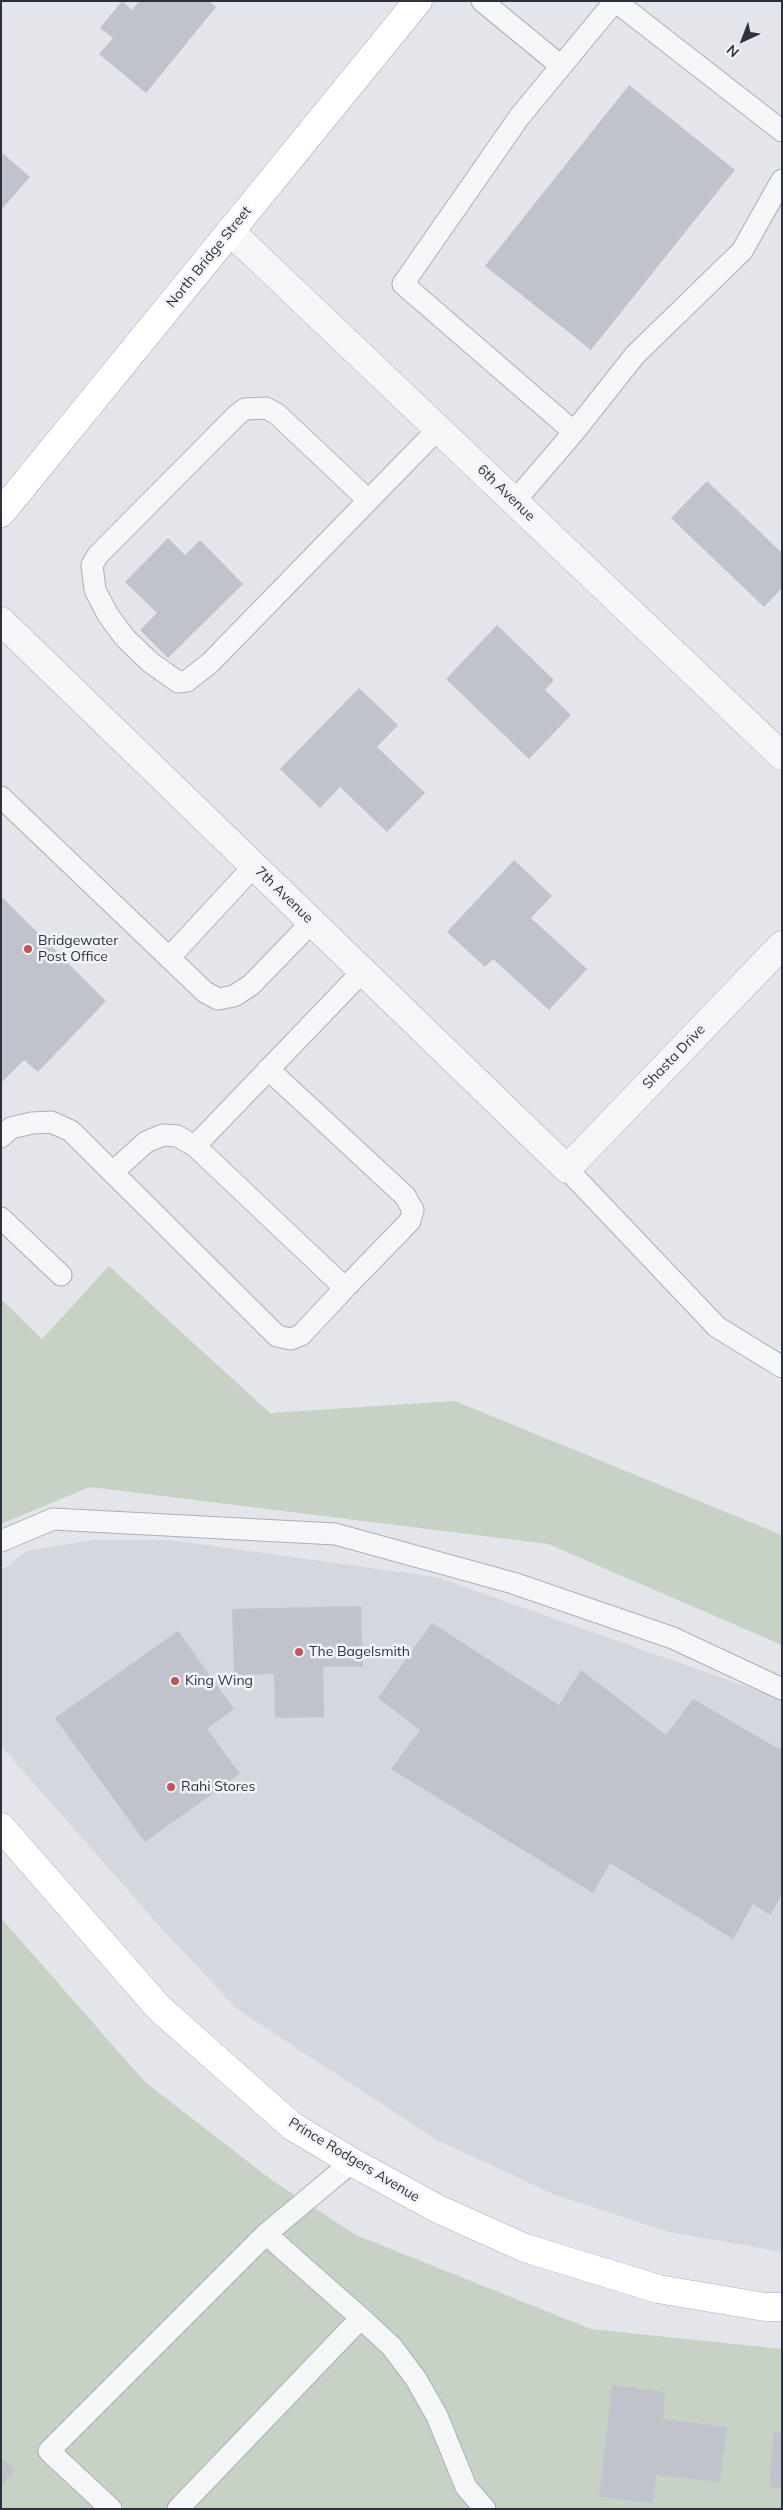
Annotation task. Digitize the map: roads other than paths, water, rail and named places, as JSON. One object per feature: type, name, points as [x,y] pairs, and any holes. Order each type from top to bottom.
[{"type":"street","name":"North Bridge Street","points":[[1,513],[418,1]]},
{"type":"street","name":"6th Avenue","points":[[230,231],[782,756]]},
{"type":"street","name":"7th Avenue","points":[[1,621],[567,1169]]},
{"type":"street","name":"Shasta Drive","points":[[567,1169],[782,945]]},
{"type":"street","name":"Prince Rodgers Avenue","points":[[1,1827],[159,2008],[292,2126],[352,2162],[438,2209],[525,2248],[658,2289],[765,2307],[782,2308]]},
{"type":"lane","points":[[482,1],[561,66]]},
{"type":"lane","points":[[574,432],[403,284],[520,116],[615,1],[782,131]]},
{"type":"lane","points":[[514,502],[574,432],[635,355],[742,251],[782,180]]},
{"type":"lane","points":[[367,499],[277,414],[266,408],[245,409],[98,556],[92,565],[95,590],[108,615],[126,638],[150,662],[178,682],[187,681],[210,663],[367,499],[438,429]]},
{"type":"lane","points":[[1,797],[205,992],[218,999],[234,996],[251,985],[312,922]]},
{"type":"lane","points":[[169,958],[254,866]]},
{"type":"lane","points":[[195,1146],[363,971]]},
{"type":"lane","points":[[1,1137],[11,1128],[32,1123],[51,1122],[71,1131],[277,1336],[290,1339],[301,1335],[410,1222],[414,1210],[405,1196],[268,1069]]},
{"type":"lane","points":[[113,1172],[146,1142],[163,1135],[177,1136],[195,1146],[345,1288]]},
{"type":"lane","points":[[567,1169],[717,1327],[782,1367]]},
{"type":"lane","points":[[1,1218],[60,1275]]},
{"type":"lane","points":[[1,1541],[53,1519],[335,1534],[512,1583],[673,1638],[782,1689]]},
{"type":"lane","points":[[110,2509],[49,2451],[266,2234],[352,2162]]},
{"type":"lane","points":[[266,2234],[392,2347],[416,2378],[437,2416],[466,2488],[485,2509]]},
{"type":"lane","points":[[178,2509],[361,2318]]},
{"type":"place","name":"Bridgewater Post Office","points":[[28,949]]},
{"type":"place","name":"The Bagelsmith","points":[[299,1652]]},
{"type":"place","name":"King Wing","points":[[175,1681]]},
{"type":"place","name":"Rahi Stores","points":[[171,1787]]}]
